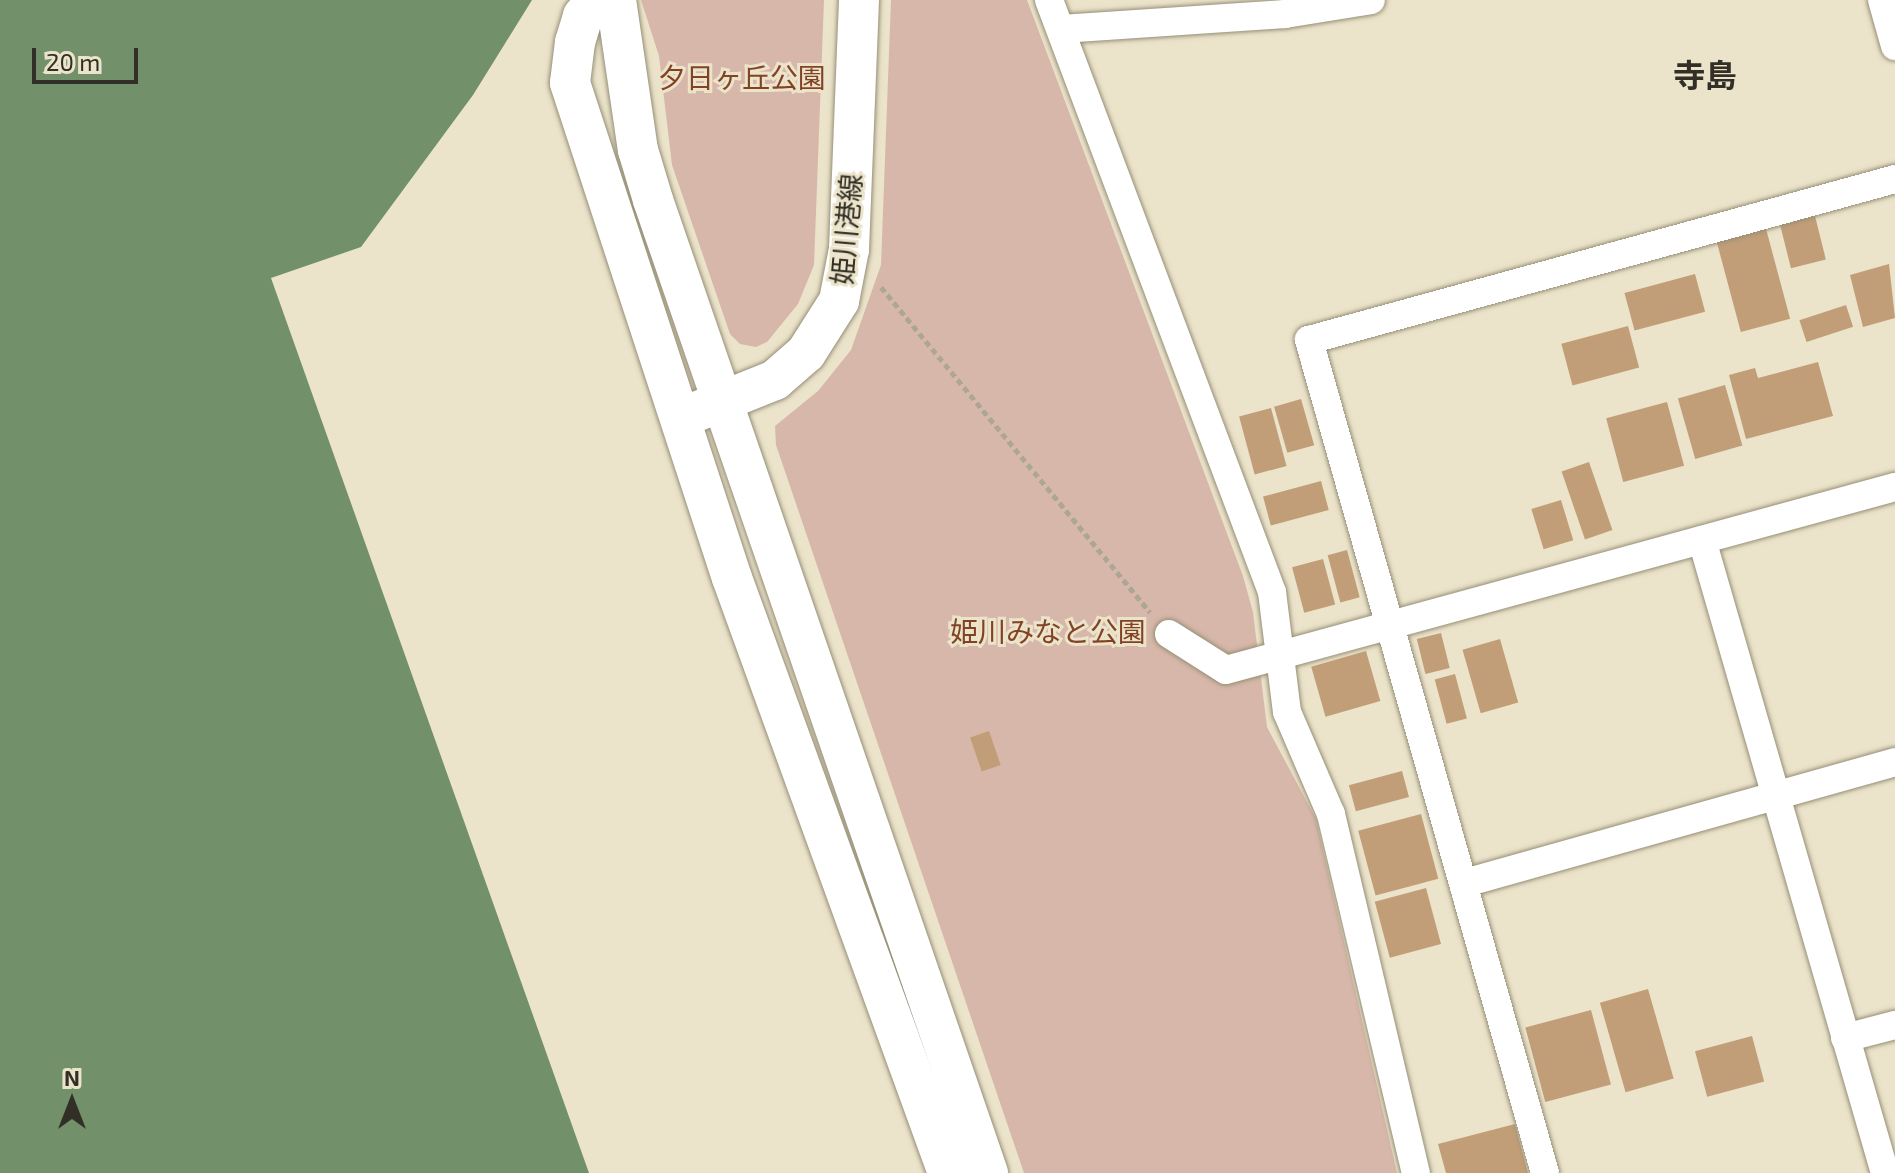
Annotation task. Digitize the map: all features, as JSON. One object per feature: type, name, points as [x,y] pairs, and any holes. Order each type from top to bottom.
[{"type":"street","points":[[596,0],[583,16],[575,42],[570,83],[732,578],[948,1173]]},
{"type":"street","points":[[616,0],[638,150],[721,404],[811,647],[988,1173]]},
{"type":"street","name":"姫川港線","points":[[679,416],[721,404],[775,380],[806,353],[839,301],[849,249],[859,0]]},
{"type":"street","points":[[1049,0],[1272,592],[1284,656],[1287,712],[1331,814],[1416,1173]]},
{"type":"street","points":[[1061,29],[1285,14],[1371,0]]},
{"type":"street","points":[[1882,0],[1895,46]]},
{"type":"street","points":[[1545,1173],[1309,340],[1895,179]]},
{"type":"street","points":[[1169,634],[1226,670],[1389,629],[1895,487]]},
{"type":"street","points":[[1702,540],[1885,1173]]},
{"type":"street","points":[[1465,883],[1895,762]]},
{"type":"street","points":[[1845,1038],[1895,1025]]},
{"type":"path","points":[[849,249],[1169,634]]},
{"type":"green space","name":"夕日ヶ丘公園","points":[[641,0],[824,0],[814,265],[798,304],[767,342],[756,347],[740,344],[730,334],[672,165],[659,56]]},
{"type":"green space","name":"姫川みなと公園","points":[[891,0],[1027,0],[1243,576],[1253,612],[1267,727],[1316,819],[1397,1173],[1024,1173],[776,445],[775,426],[818,391],[851,350],[881,265]]},
{"type":"shaded area","points":[[0,0],[532,0],[473,95],[361,247],[271,278],[589,1173],[0,1173]]},
{"type":"building","points":[[1814,212],[1826,260],[1791,268],[1779,221]]},
{"type":"building","points":[[1765,225],[1790,319],[1741,332],[1716,238]]},
{"type":"building","points":[[1889,264],[1895,318],[1863,327],[1850,275]]},
{"type":"building","points":[[1695,274],[1705,312],[1635,331],[1624,293]]},
{"type":"building","points":[[1846,305],[1853,327],[1807,342],[1799,320]]},
{"type":"building","points":[[1628,326],[1639,368],[1572,385],[1561,344]]},
{"type":"building","points":[[1818,362],[1833,416],[1746,439],[1729,375],[1755,368],[1758,378]]},
{"type":"building","points":[[1725,385],[1742,446],[1695,459],[1678,399]]},
{"type":"building","points":[[1301,399],[1314,445],[1287,453],[1274,407]]},
{"type":"building","points":[[1667,402],[1684,466],[1623,482],[1606,418]]},
{"type":"building","points":[[1271,408],[1287,466],[1255,474],[1239,417]]},
{"type":"building","points":[[1589,462],[1612,530],[1585,540],[1562,471]]},
{"type":"building","points":[[1321,481],[1329,510],[1271,526],[1263,497]]},
{"type":"building","points":[[1561,500],[1573,540],[1544,549],[1531,509]]},
{"type":"building","points":[[1347,550],[1360,597],[1340,603],[1328,555]]},
{"type":"building","points":[[1323,559],[1335,604],[1304,613],[1292,567]]},
{"type":"building","points":[[1441,633],[1450,668],[1425,674],[1417,639]]},
{"type":"building","points":[[1500,639],[1518,702],[1481,713],[1463,650]]},
{"type":"building","points":[[1366,651],[1380,701],[1326,717],[1311,667]]},
{"type":"building","points":[[1455,674],[1467,718],[1447,724],[1435,679]]},
{"type":"building","points":[[989,731],[1001,765],[982,772],[970,738]]},
{"type":"building","points":[[1402,771],[1409,797],[1356,811],[1349,785]]},
{"type":"building","points":[[1421,814],[1438,879],[1376,896],[1358,831]]},
{"type":"building","points":[[1426,888],[1441,944],[1390,958],[1375,902]]},
{"type":"building","points":[[1648,989],[1674,1078],[1626,1092],[1600,1003]]},
{"type":"building","points":[[1591,1010],[1611,1084],[1545,1102],[1525,1028]]},
{"type":"building","points":[[1752,1036],[1764,1081],[1707,1097],[1695,1051]]},
{"type":"building","points":[[1515,1124],[1528,1173],[1446,1173],[1438,1144]]},
{"type":"district","name":"寺島","points":[[1705,74]]}]
